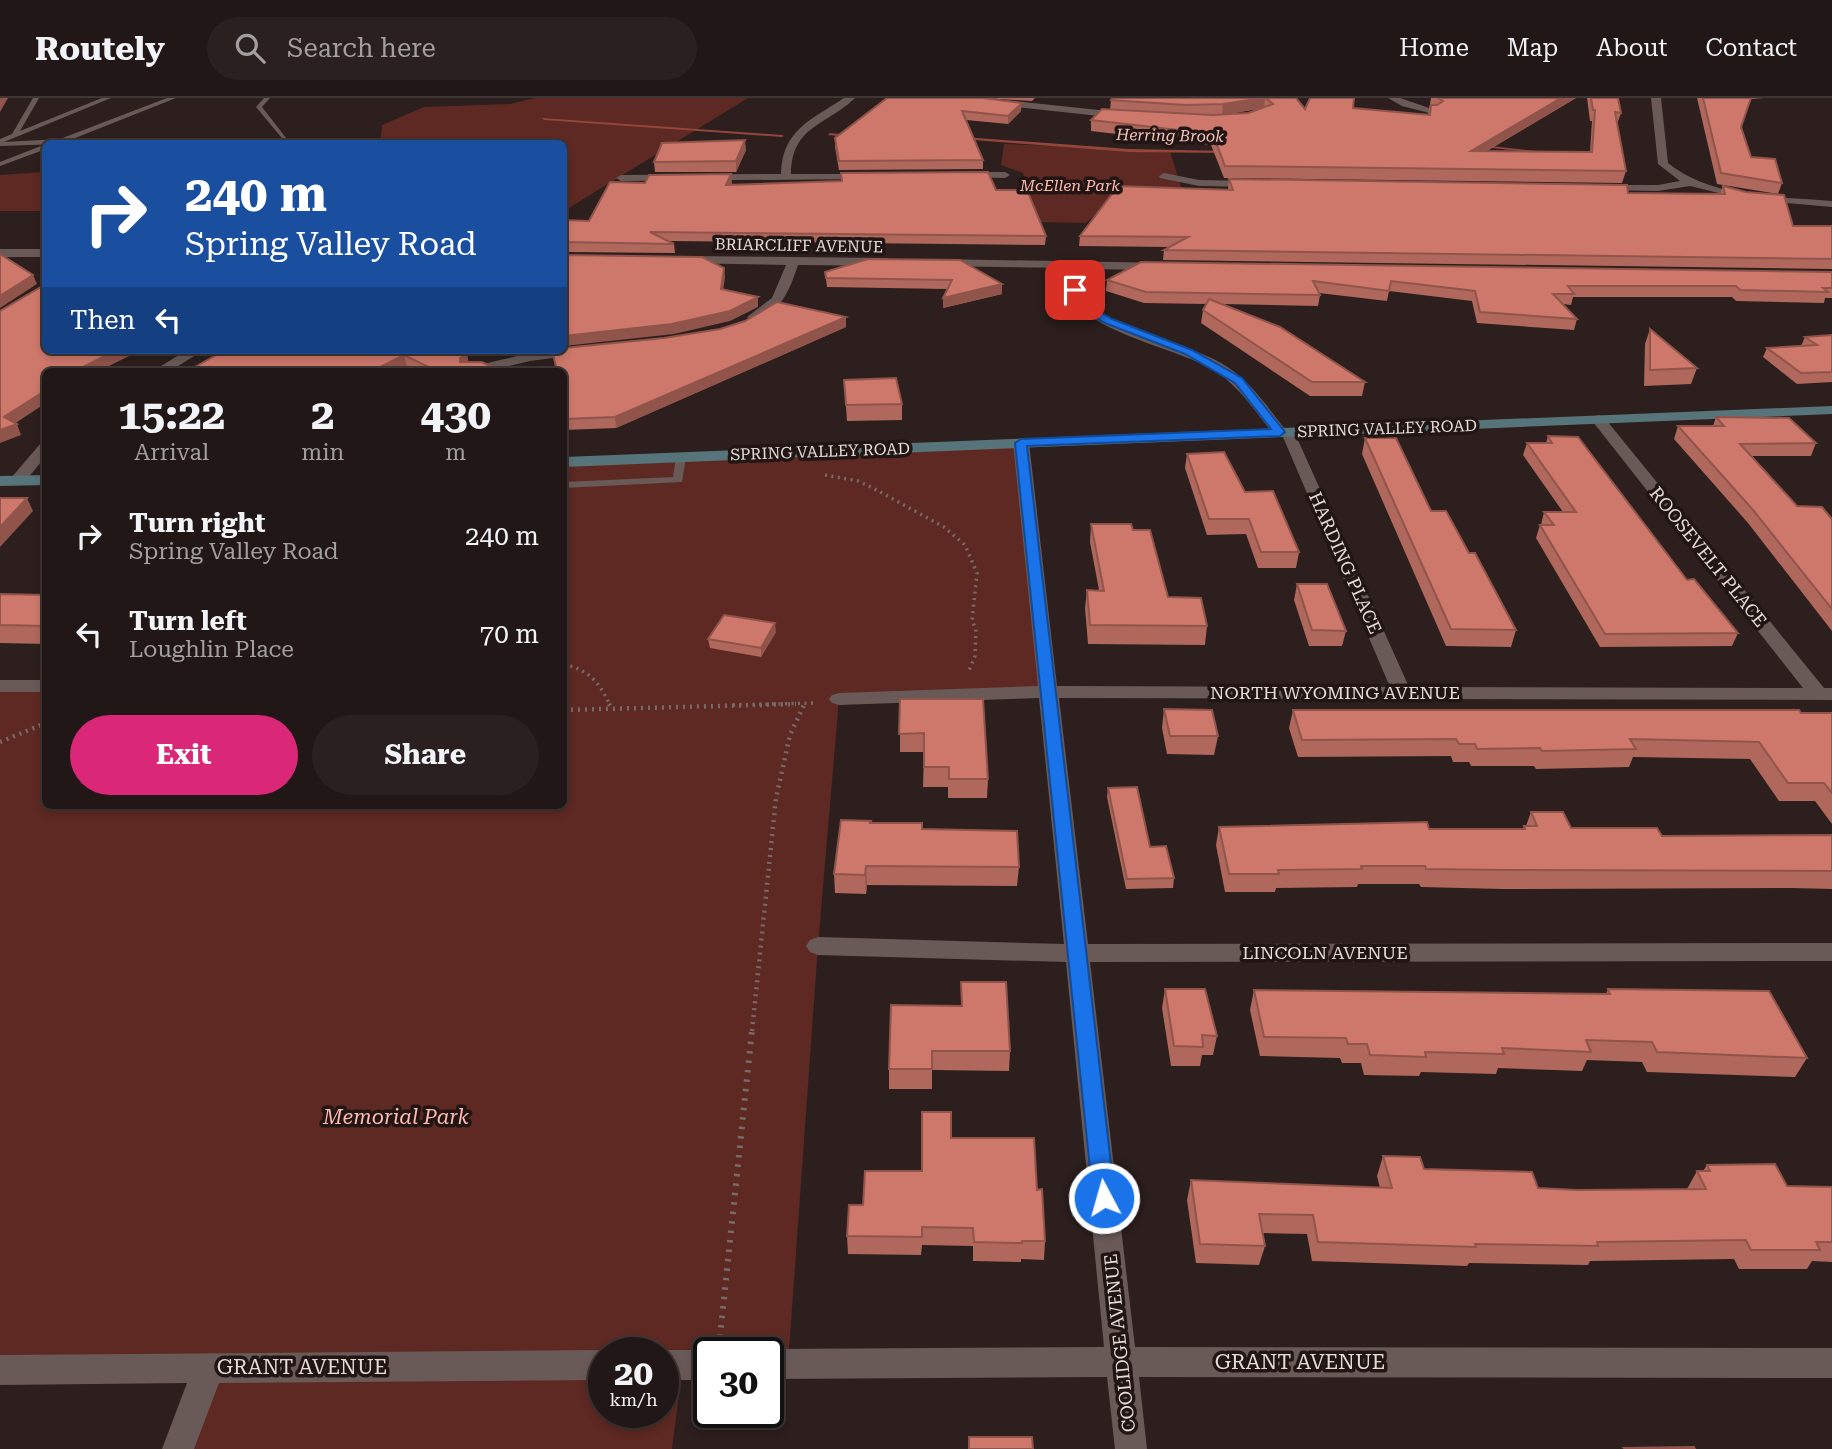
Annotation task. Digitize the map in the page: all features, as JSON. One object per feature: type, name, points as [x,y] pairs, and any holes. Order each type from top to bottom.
[{"type":"street","points":[[786,178],[788,152],[792,142],[803,131],[850,98]]},
{"type":"street","points":[[960,98],[1142,118]]},
{"type":"street","points":[[1068,110],[1078,98]]},
{"type":"street","points":[[1393,98],[1433,111]]},
{"type":"street","points":[[1656,98],[1663,164],[1678,176],[1692,182],[1749,195],[1832,204]]},
{"type":"street","points":[[950,175],[1005,174]]},
{"type":"street","points":[[621,178],[881,176]]},
{"type":"street","points":[[1164,176],[1199,183],[1267,184]]},
{"type":"street","points":[[1593,188],[1658,188],[1692,182]]},
{"type":"street","points":[[0,253],[42,253]]},
{"type":"street","name":"BRIARCLIFF AVENUE","points":[[671,260],[901,262]]},
{"type":"street","points":[[743,323],[774,305],[782,295],[793,261]]},
{"type":"street","points":[[928,263],[1170,266]]},
{"type":"street","name":"HARDING PLACE","points":[[1074,265],[1075,290],[1091,311],[1115,324],[1214,365],[1238,380],[1284,432],[1402,693]]},
{"type":"street","points":[[567,352],[594,349]]},
{"type":"street","points":[[165,368],[190,354]]},
{"type":"street","points":[[484,368],[554,354]]},
{"type":"street","name":"SPRING VALLEY ROAD","points":[[567,462],[1832,410]]},
{"type":"street","name":"ROOSEVELT PLACE","points":[[1598,419],[1825,694]]},
{"type":"street","name":"COOLIDGE AVENUE","points":[[1021,443],[1131,1449]]},
{"type":"street","points":[[8,481],[42,450]]},
{"type":"street","points":[[8,481],[42,480]]},
{"type":"street","points":[[0,686],[42,686]]},
{"type":"street","name":"NORTH WYOMING AVENUE","points":[[839,699],[1048,692],[1825,694]]},
{"type":"street","name":"LINCOLN AVENUE","points":[[818,946],[1077,953],[1832,952]]},
{"type":"street","name":"GRANT AVENUE","points":[[784,1364],[1832,1363]]},
{"type":"street","name":"GRANT AVENUE","points":[[0,1370],[588,1365]]},
{"type":"street","points":[[178,1449],[209,1368]]},
{"type":"lane","points":[[15,134],[36,98]]},
{"type":"lane","points":[[0,143],[15,134],[108,98]]},
{"type":"lane","points":[[62,140],[173,98]]},
{"type":"lane","points":[[267,98],[259,107],[286,140]]},
{"type":"lane","points":[[0,143],[42,142]]},
{"type":"lane","points":[[0,164],[42,148]]},
{"type":"lane","points":[[567,485],[678,480],[681,457]]},
{"type":"path","points":[[822,475],[858,481],[873,488],[944,527],[965,545],[977,573],[978,584],[972,621],[976,629],[975,656],[969,667],[967,695]]},
{"type":"path","points":[[567,665],[586,669],[598,680],[612,709]]},
{"type":"path","points":[[567,710],[804,705],[839,699]]},
{"type":"path","points":[[716,1337],[746,1101],[758,951],[776,798],[790,735],[804,705]]},
{"type":"path","points":[[0,742],[42,725]]},
{"type":"green space","points":[[535,98],[748,98],[567,209],[567,140],[380,140],[382,125],[424,107],[510,104]]},
{"type":"green space","name":"McEllen Park","points":[[1004,144],[1170,151],[1183,194],[1124,189],[1086,223],[1036,222],[1023,173],[1001,165]]},
{"type":"green space","points":[[42,172],[42,211],[0,211],[0,175]]},
{"type":"green space","name":"Memorial Park","points":[[1021,443],[1048,692],[839,699],[788,1364],[784,1362],[784,1337],[693,1337],[693,1360],[683,1364],[679,1395],[679,1337],[588,1337],[588,1428],[675,1428],[672,1449],[178,1449],[209,1369],[0,1370],[0,687],[42,689],[42,809],[567,809],[567,462]]},
{"type":"building","points":[[887,98],[983,98],[1022,103],[1008,116],[962,111],[983,160],[839,161],[835,138]]},
{"type":"building","points":[[1263,98],[1223,104],[1186,105],[1111,100]]},
{"type":"building","points":[[1266,98],[1296,98],[1305,109],[1310,98],[1354,98],[1353,108],[1430,115],[1431,105],[1443,101],[1438,98],[1561,98],[1471,151],[1592,152],[1595,110],[1591,98],[1618,98],[1621,113],[1615,112],[1626,171],[1225,166],[1213,134],[1091,120],[1102,109],[1213,115],[1248,113],[1273,104]]},
{"type":"building","points":[[1703,98],[1751,98],[1741,127],[1751,157],[1775,159],[1782,183],[1721,173]]},
{"type":"building","points":[[745,140],[736,161],[654,162],[662,143]]},
{"type":"building","points":[[988,172],[996,190],[1027,190],[1046,236],[650,232],[674,244],[567,242],[567,220],[589,221],[610,182],[645,183],[649,175],[731,174],[726,185],[842,181],[841,173]]},
{"type":"building","points":[[1229,179],[1627,185],[1628,193],[1725,194],[1723,186],[1746,192],[1784,195],[1793,226],[1832,226],[1832,259],[1164,250],[1188,237],[1080,236],[1118,186],[1233,190]]},
{"type":"building","points":[[0,254],[33,275],[0,296]]},
{"type":"building","points":[[567,255],[702,257],[724,268],[721,289],[758,297],[730,311],[672,324],[567,336]]},
{"type":"building","points":[[868,259],[960,260],[1002,284],[943,298],[952,280],[826,278],[825,272]]},
{"type":"building","points":[[1141,262],[1832,272],[1832,288],[1823,288],[1828,292],[1740,290],[1736,286],[1568,286],[1574,294],[1553,294],[1577,319],[1480,312],[1475,291],[1391,281],[1389,291],[1313,281],[1320,295],[1146,292],[1107,280]]},
{"type":"building","points":[[42,286],[42,354],[109,354],[81,368],[42,368],[42,393],[4,417],[17,424],[0,430],[0,311]]},
{"type":"building","points":[[1209,299],[1280,327],[1365,382],[1312,382],[1203,310]]},
{"type":"building","points":[[777,302],[846,317],[615,417],[567,419],[567,368],[556,368],[553,354],[567,354],[567,348],[664,338],[720,329],[745,321]]},
{"type":"building","points":[[1650,329],[1697,368],[1650,370]]},
{"type":"building","points":[[1832,335],[1832,372],[1801,373],[1767,348],[1817,345],[1805,337]]},
{"type":"building","points":[[218,354],[467,354],[460,358],[460,362],[482,362],[495,368],[431,368],[404,355],[378,368],[193,368]]},
{"type":"building","points":[[896,378],[902,404],[846,405],[844,380]]},
{"type":"building","points":[[1716,417],[1789,418],[1816,443],[1740,444],[1797,506],[1822,507],[1832,519],[1832,609],[1753,510],[1678,426],[1724,426]]},
{"type":"building","points":[[1548,436],[1578,437],[1687,580],[1694,579],[1738,633],[1605,634],[1540,525],[1554,525],[1544,512],[1576,512],[1527,443],[1552,443]]},
{"type":"building","points":[[1365,438],[1396,438],[1431,511],[1446,511],[1469,553],[1475,553],[1516,630],[1451,629]]},
{"type":"building","points":[[1224,452],[1245,492],[1273,491],[1299,552],[1261,552],[1249,519],[1209,519],[1187,454]]},
{"type":"building","points":[[0,498],[27,498],[0,527]]},
{"type":"building","points":[[1091,524],[1131,524],[1133,530],[1150,530],[1168,597],[1201,598],[1207,626],[1090,625],[1087,590],[1104,591]]},
{"type":"building","points":[[1297,584],[1327,584],[1346,631],[1312,630]]},
{"type":"building","points":[[0,594],[42,595],[42,626],[0,625]]},
{"type":"building","points":[[724,615],[775,623],[761,648],[708,639]]},
{"type":"building","points":[[900,699],[983,699],[988,779],[949,779],[949,767],[924,767],[924,733],[899,734]]},
{"type":"building","points":[[1164,709],[1212,710],[1218,736],[1170,736]]},
{"type":"building","points":[[1293,710],[1799,710],[1801,713],[1832,713],[1832,793],[1824,783],[1788,783],[1759,742],[1630,739],[1636,749],[1542,751],[1540,748],[1477,749],[1475,744],[1459,744],[1456,739],[1302,740]]},
{"type":"building","points":[[1137,787],[1150,847],[1166,846],[1174,878],[1127,879],[1108,788]]},
{"type":"building","points":[[1531,812],[1563,812],[1571,828],[1657,828],[1662,836],[1832,835],[1832,871],[1508,870],[1361,866],[1362,869],[1278,870],[1279,874],[1229,874],[1219,827],[1427,822],[1429,829],[1525,829],[1524,826],[1537,826]]},
{"type":"building","points":[[841,820],[922,823],[922,829],[1017,831],[1019,867],[866,866],[865,875],[834,874]]},
{"type":"building","points":[[961,982],[1006,982],[1010,1051],[932,1051],[932,1069],[889,1069],[891,1005],[962,1006]]},
{"type":"building","points":[[1165,989],[1205,989],[1217,1036],[1202,1035],[1203,1047],[1174,1046]]},
{"type":"building","points":[[1608,989],[1769,991],[1807,1058],[1657,1052],[1652,1042],[1586,1040],[1591,1052],[1502,1048],[1504,1054],[1425,1052],[1426,1057],[1370,1055],[1367,1044],[1348,1044],[1346,1038],[1264,1037],[1254,990],[1610,994]]},
{"type":"building","points":[[922,1112],[951,1112],[951,1138],[1034,1138],[1037,1190],[1042,1189],[1045,1241],[974,1242],[973,1228],[922,1227],[922,1237],[847,1236],[849,1205],[863,1205],[865,1171],[922,1171]]},
{"type":"building","points":[[1383,1156],[1420,1157],[1424,1169],[1532,1172],[1538,1188],[1577,1190],[1706,1189],[1697,1171],[1710,1171],[1707,1165],[1775,1164],[1787,1186],[1832,1187],[1832,1242],[1816,1242],[1820,1250],[1751,1250],[1746,1240],[1597,1242],[1598,1246],[1475,1244],[1476,1247],[1318,1242],[1313,1215],[1259,1214],[1265,1246],[1200,1244],[1191,1180],[1392,1188]]},
{"type":"building","points":[[969,1437],[1032,1437],[1033,1449],[969,1449]]},
{"type":"building","points":[[1694,1447],[1695,1449],[1624,1448]]},
{"type":"waterway","name":"Herring Brook","points":[[544,119],[782,136]]},
{"type":"waterway","name":"Herring Brook","points":[[830,134],[850,136]]},
{"type":"waterway","name":"Herring Brook","points":[[963,138],[1129,150],[1228,152]]},
{"type":"waterway","name":"Herring Brook","points":[[1484,146],[1545,153]]},
{"type":"route","points":[[1075,290],[1091,311],[1108,321],[1188,352],[1238,380],[1280,432],[1021,443],[1104,1198]]}]
